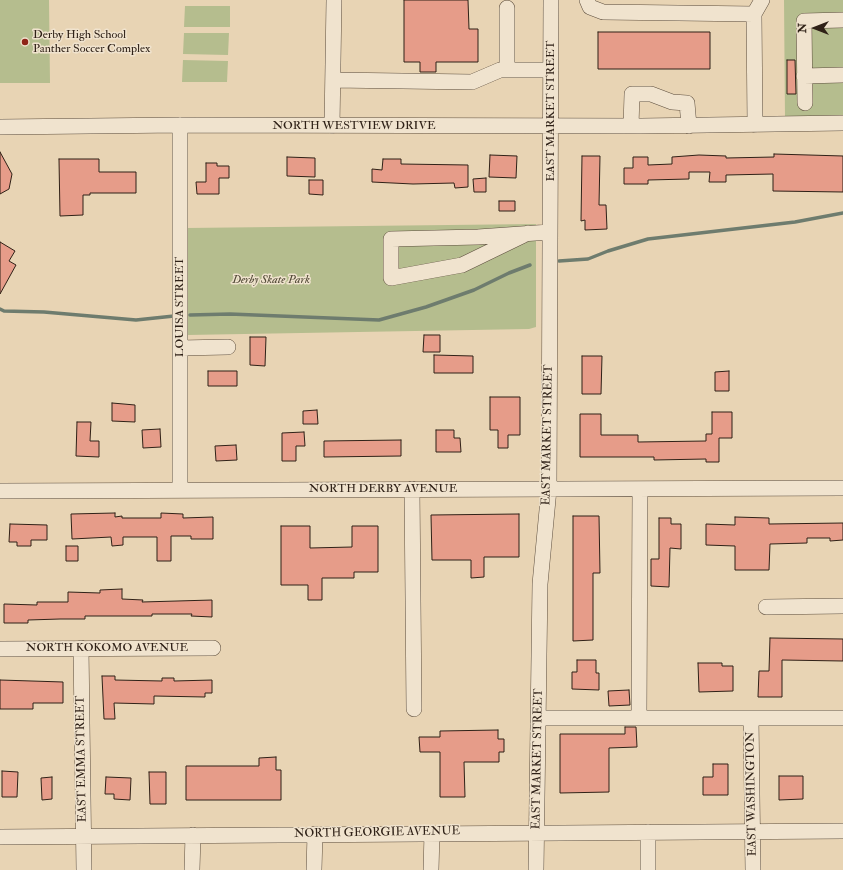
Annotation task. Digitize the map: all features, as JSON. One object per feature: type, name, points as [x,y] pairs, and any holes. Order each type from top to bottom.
[{"type":"street","points":[[332,126],[334,0]]},
{"type":"street","name":"EAST MARKET STREET","points":[[536,870],[540,584],[549,489],[551,0]]},
{"type":"street","points":[[587,0],[590,7],[603,12],[754,14]]},
{"type":"street","points":[[755,125],[754,14],[762,0]]},
{"type":"street","points":[[507,8],[507,70]]},
{"type":"street","points":[[805,103],[804,21],[843,20]]},
{"type":"street","points":[[333,80],[472,82],[500,70],[551,70]]},
{"type":"street","points":[[804,76],[843,75]]},
{"type":"street","points":[[631,126],[632,94],[650,94],[672,102],[687,102],[689,126]]},
{"type":"street","name":"NORTH WESTVIEW DRIVE","points":[[0,127],[180,125],[708,126],[843,124]]},
{"type":"street","name":"LOUISA STREET","points":[[180,125],[180,489]]},
{"type":"street","points":[[528,233],[462,265],[391,278],[391,239],[478,237],[528,233],[550,232]]},
{"type":"street","points":[[180,348],[228,347]]},
{"type":"street","name":"NORTH DERBY AVENUE","points":[[0,491],[180,489],[843,488]]},
{"type":"street","points":[[412,489],[414,709]]},
{"type":"street","points":[[640,489],[640,718]]},
{"type":"street","points":[[766,607],[843,606]]},
{"type":"street","name":"NORTH KOKOMO AVENUE","points":[[0,648],[214,648]]},
{"type":"street","name":"EAST EMMA STREET","points":[[81,648],[84,870]]},
{"type":"street","points":[[538,718],[843,718]]},
{"type":"street","name":"EAST WASHINGTON","points":[[751,718],[753,870]]},
{"type":"street","name":"NORTH GEORGIE AVENUE","points":[[0,837],[843,831]]},
{"type":"street","points":[[648,832],[648,870]]},
{"type":"street","points":[[431,870],[432,833]]},
{"type":"street","points":[[314,870],[315,834]]},
{"type":"street","points":[[192,870],[193,835]]},
{"type":"green space","name":"Derby High School Panther Soccer Complex","points":[[0,0],[49,0],[50,83],[0,83]]},
{"type":"green space","points":[[784,0],[843,0],[843,118],[785,118]]},
{"type":"green space","points":[[185,6],[230,6],[230,27],[184,27]]},
{"type":"green space","points":[[184,33],[229,33],[228,55],[183,54]]},
{"type":"green space","points":[[183,60],[228,61],[227,82],[182,82]]},
{"type":"green space","name":"Derby Skate Park","points":[[536,224],[536,327],[529,329],[187,335],[187,228]]},
{"type":"building","points":[[404,0],[468,0],[469,29],[478,29],[478,62],[436,62],[436,72],[420,72],[420,62],[404,62]]},
{"type":"building","points":[[598,32],[710,32],[710,69],[598,69]]},
{"type":"building","points":[[787,60],[795,60],[796,94],[787,94]]},
{"type":"building","points":[[0,152],[12,174],[9,189],[0,194]]},
{"type":"building","points":[[774,154],[843,156],[843,192],[773,191],[773,174],[726,175],[726,182],[709,182],[710,172],[689,172],[689,179],[648,180],[648,184],[624,184],[624,168],[633,168],[633,157],[648,157],[648,165],[672,164],[672,157],[699,155],[726,156],[726,158],[774,157]]},
{"type":"building","points":[[490,155],[517,156],[516,178],[489,177]]},
{"type":"building","points":[[582,156],[600,156],[599,205],[606,205],[607,229],[585,230],[585,220],[581,221]]},
{"type":"building","points":[[287,157],[315,158],[315,177],[287,176]]},
{"type":"building","points":[[59,159],[99,159],[99,172],[136,172],[136,193],[90,193],[90,195],[83,195],[83,215],[60,216]]},
{"type":"building","points":[[383,159],[401,159],[401,164],[468,165],[468,187],[455,188],[454,183],[413,184],[372,182],[372,169],[382,170]]},
{"type":"building","points":[[206,163],[217,163],[217,166],[229,166],[229,178],[219,178],[219,194],[197,194],[196,182],[206,182]]},
{"type":"building","points":[[486,178],[486,192],[474,192],[473,179]]},
{"type":"building","points":[[309,180],[323,180],[323,195],[309,194]]},
{"type":"building","points":[[499,201],[515,201],[515,211],[499,211]]},
{"type":"building","points":[[0,242],[15,251],[9,261],[16,265],[0,294]]},
{"type":"building","points":[[424,335],[440,335],[440,352],[423,352]]},
{"type":"building","points":[[250,337],[266,337],[265,366],[250,365]]},
{"type":"building","points":[[434,355],[473,356],[473,373],[434,373]]},
{"type":"building","points":[[582,356],[602,356],[601,394],[582,394]]},
{"type":"building","points":[[208,371],[237,371],[237,386],[208,386]]},
{"type":"building","points":[[729,371],[729,391],[715,391],[715,372]]},
{"type":"building","points":[[490,397],[520,397],[520,435],[508,435],[508,448],[498,448],[498,430],[490,430]]},
{"type":"building","points":[[112,403],[135,405],[135,422],[112,421]]},
{"type":"building","points":[[317,410],[318,424],[303,424],[303,411]]},
{"type":"building","points":[[712,412],[732,412],[732,438],[719,438],[719,462],[706,462],[706,459],[654,460],[654,457],[580,457],[580,414],[601,414],[601,435],[638,435],[638,442],[706,441],[706,434],[712,434]]},
{"type":"building","points":[[77,422],[91,422],[90,441],[99,441],[99,457],[76,456]]},
{"type":"building","points":[[160,429],[161,447],[143,448],[142,430]]},
{"type":"building","points":[[436,430],[454,430],[454,438],[460,438],[461,452],[436,452]]},
{"type":"building","points":[[304,432],[305,446],[296,446],[296,461],[282,461],[282,433]]},
{"type":"building","points":[[401,440],[401,456],[324,457],[324,441]]},
{"type":"building","points":[[236,445],[237,460],[216,461],[215,446]]},
{"type":"building","points":[[115,513],[115,517],[122,516],[122,518],[161,518],[161,513],[183,514],[183,518],[213,517],[213,539],[191,539],[191,536],[171,536],[171,561],[157,561],[157,537],[123,537],[123,545],[112,546],[111,537],[72,539],[71,514]]},
{"type":"building","points":[[519,514],[519,557],[484,557],[484,577],[471,578],[471,560],[432,560],[431,515]]},
{"type":"building","points":[[573,516],[599,516],[600,573],[593,573],[593,640],[573,641]]},
{"type":"building","points":[[735,517],[769,518],[769,524],[843,523],[843,540],[830,541],[830,538],[807,538],[807,543],[770,544],[769,570],[735,570],[735,546],[706,545],[706,524],[735,525]]},
{"type":"building","points":[[659,518],[671,518],[671,524],[681,524],[681,549],[670,548],[669,587],[651,586],[651,559],[659,559]]},
{"type":"building","points":[[10,524],[47,525],[47,540],[31,540],[31,546],[17,546],[17,542],[9,542]]},
{"type":"building","points":[[281,526],[310,526],[310,548],[352,547],[352,526],[378,526],[378,572],[354,572],[354,578],[322,578],[322,600],[308,600],[308,585],[281,585]]},
{"type":"building","points":[[66,546],[78,546],[78,561],[66,561]]},
{"type":"building","points":[[122,589],[122,599],[143,600],[142,602],[212,600],[212,617],[191,616],[192,614],[152,614],[152,616],[85,616],[85,619],[28,620],[28,623],[4,623],[4,604],[37,605],[37,602],[68,602],[68,592],[100,593],[100,590]]},
{"type":"building","points":[[770,638],[843,639],[843,661],[782,660],[782,697],[758,697],[759,671],[769,671]]},
{"type":"building","points":[[577,660],[596,660],[596,673],[599,673],[599,690],[572,689],[572,672],[577,672]]},
{"type":"building","points":[[698,663],[722,663],[722,666],[733,666],[733,691],[699,692]]},
{"type":"building","points":[[102,676],[115,676],[115,680],[162,681],[162,678],[174,678],[174,681],[212,680],[212,693],[205,693],[205,697],[154,696],[154,704],[114,703],[115,719],[104,719]]},
{"type":"building","points":[[0,680],[63,682],[63,703],[33,703],[33,709],[0,709]]},
{"type":"building","points":[[629,690],[630,705],[609,706],[608,691]]},
{"type":"building","points":[[625,727],[636,727],[637,747],[609,748],[609,792],[560,793],[560,734],[625,734]]},
{"type":"building","points":[[498,730],[498,739],[504,739],[504,752],[499,752],[499,762],[464,762],[465,797],[440,797],[440,752],[420,752],[419,737],[440,737],[440,731]]},
{"type":"building","points":[[276,757],[276,770],[281,770],[281,800],[186,800],[186,766],[259,766],[259,758]]},
{"type":"building","points":[[713,764],[728,764],[728,795],[703,795],[703,777],[713,777]]},
{"type":"building","points":[[2,771],[18,772],[17,797],[2,797]]},
{"type":"building","points":[[149,772],[166,772],[166,804],[150,804]]},
{"type":"building","points":[[779,776],[803,776],[803,799],[779,800]]},
{"type":"building","points":[[52,777],[52,799],[42,800],[41,778]]},
{"type":"building","points":[[106,777],[131,778],[130,800],[114,799],[114,794],[105,794]]},
{"type":"waterway","points":[[559,261],[588,259],[608,251],[648,239],[795,222],[843,213]]},
{"type":"waterway","points":[[190,315],[230,314],[379,320],[426,307],[474,290],[509,273],[530,265]]},
{"type":"waterway","points":[[0,309],[4,311],[44,312],[136,320],[174,316]]},
{"type":"place","name":"Derby High School Panther Soccer Complex","points":[[25,42]]}]
